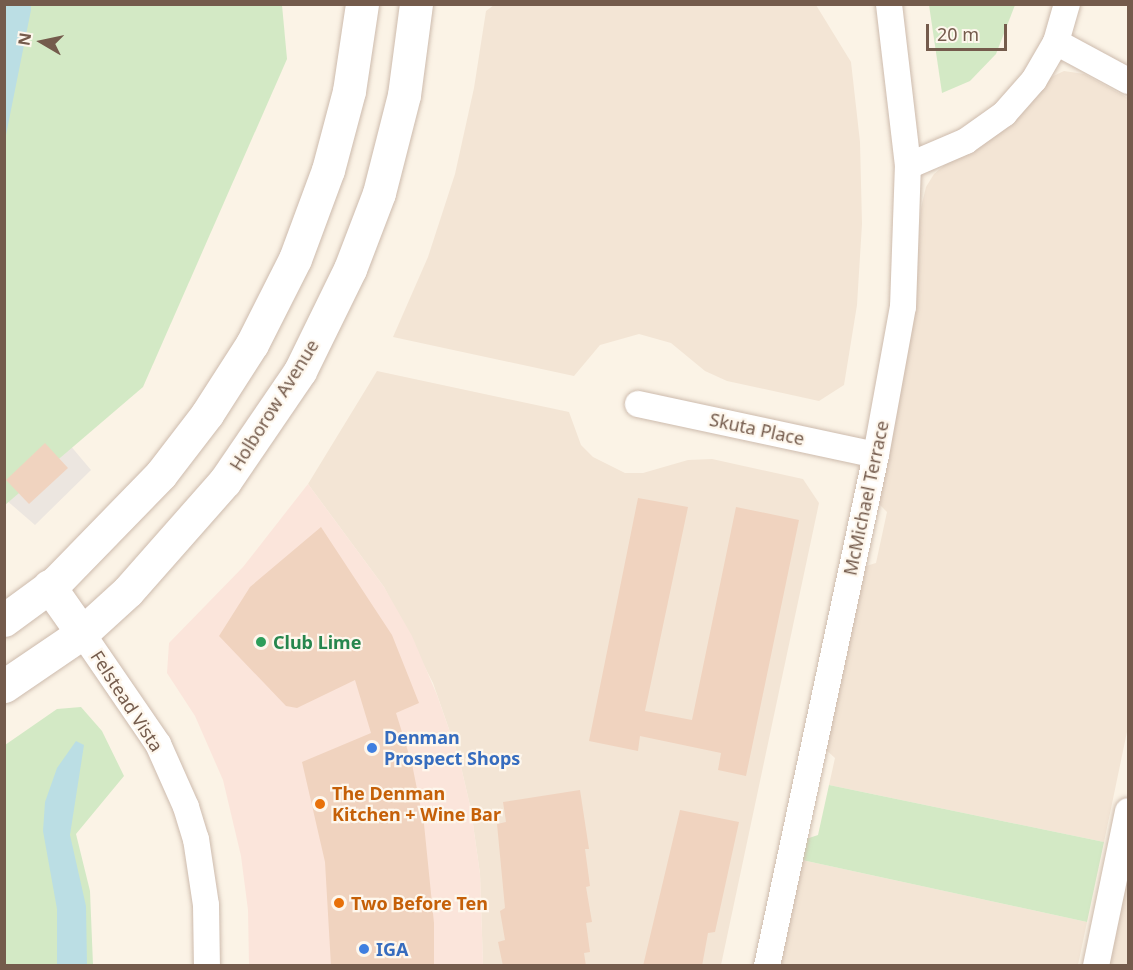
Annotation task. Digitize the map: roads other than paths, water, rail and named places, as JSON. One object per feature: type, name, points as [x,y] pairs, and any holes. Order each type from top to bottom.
[{"type":"main road","points":[[4,620],[49,586],[107,532],[161,474],[207,414],[252,344],[295,259],[328,170],[349,91],[362,4]]},
{"type":"main road","name":"Holborow Avenue","points":[[4,686],[82,633],[129,591],[225,481],[300,371],[350,269],[379,193],[404,95],[416,4]]},
{"type":"main road","name":"Felstead Vista","points":[[49,586],[82,633]]},
{"type":"street","name":"McMichael Terrace","points":[[767,966],[876,455],[903,307],[908,166],[890,15],[876,4]]},
{"type":"street","points":[[908,166],[966,141],[1004,114],[1034,80],[1056,42],[1067,4]]},
{"type":"street","points":[[1056,42],[1128,81]]},
{"type":"street","name":"Skuta Place","points":[[638,404],[876,455]]},
{"type":"street","name":"Felstead Vista","points":[[82,633],[158,744],[186,807],[196,839],[206,905],[207,966]]},
{"type":"street","points":[[1096,966],[1128,811]]},
{"type":"water","points":[[5,4],[31,5],[31,10],[5,140]]},
{"type":"water","points":[[76,741],[84,745],[70,835],[86,906],[87,965],[57,965],[57,909],[43,831],[45,802],[57,768]]},
{"type":"place","name":"Club Lime","points":[[261,642]]},
{"type":"place","name":"Denman Prospect Shops","points":[[372,748]]},
{"type":"place","name":"The Denman Kitchen + Wine Bar","points":[[320,804]]},
{"type":"place","name":"Two Before Ten","points":[[339,903]]},
{"type":"place","name":"IGA","points":[[364,949]]}]
